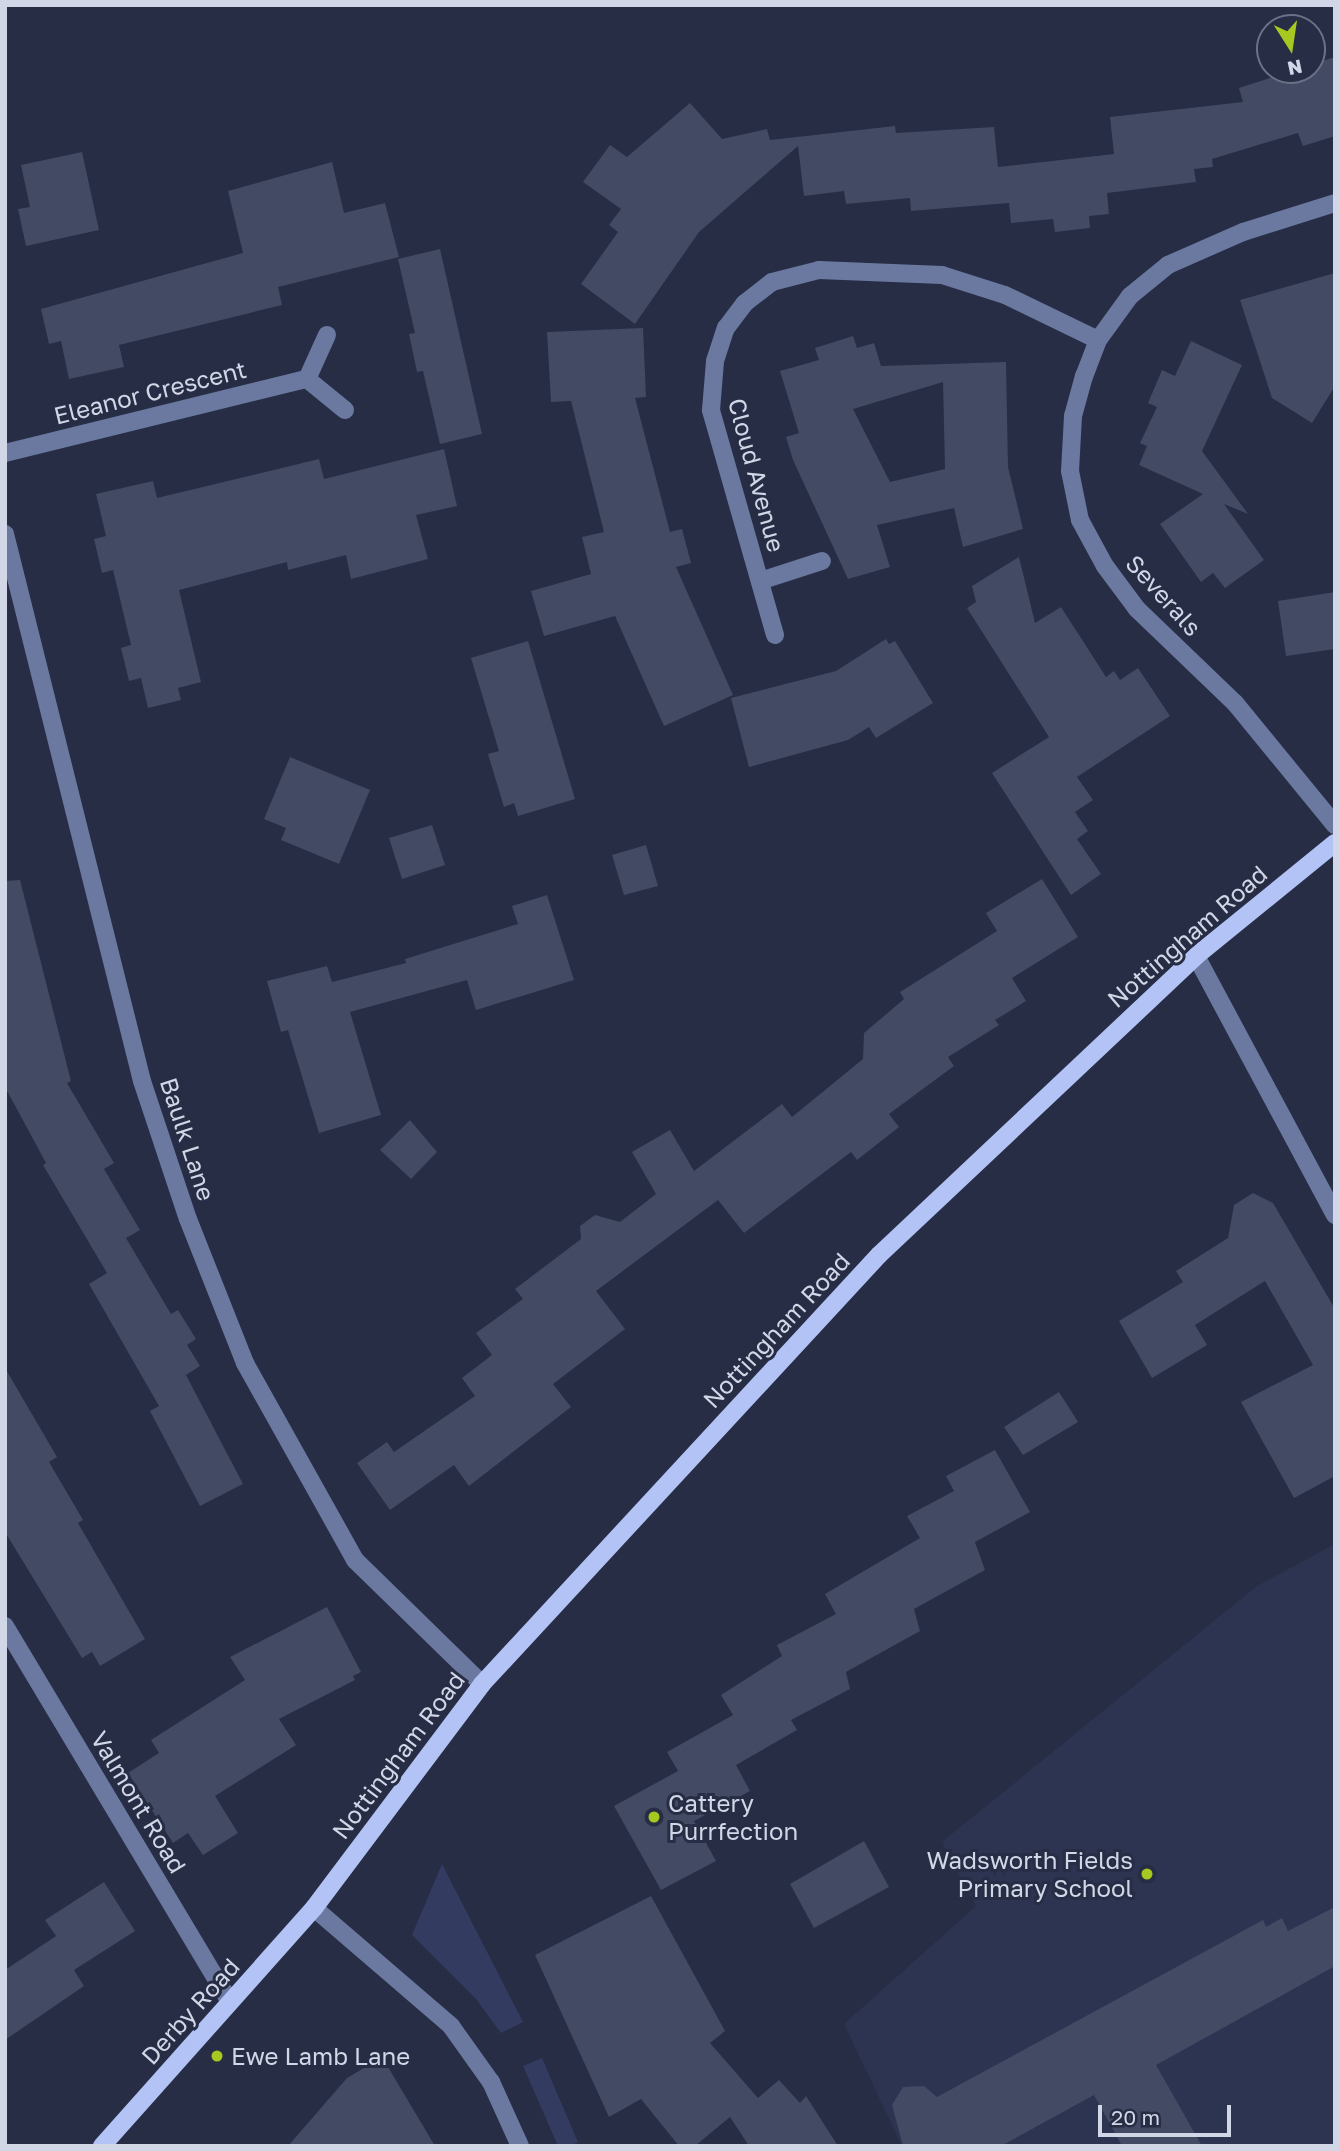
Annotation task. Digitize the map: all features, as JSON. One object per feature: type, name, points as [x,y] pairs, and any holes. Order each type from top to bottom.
[{"type":"main road","name":"Nottingham Road","points":[[314,1908],[482,1684],[879,1255],[1196,956],[1335,843]]},
{"type":"main road","name":"Derby Road","points":[[102,2146],[314,1908]]},
{"type":"street","name":"Severals","points":[[1335,203],[1243,232],[1168,265],[1130,296],[1098,340],[1073,416],[1070,471],[1080,520],[1105,566],[1137,609],[1235,703],[1335,825]]},
{"type":"street","name":"Cloud Avenue","points":[[775,635],[711,410],[710,382],[726,328],[745,303],[772,282],[819,270],[942,275],[1005,295],[1098,340]]},
{"type":"street","points":[[327,335],[307,379],[345,410]]},
{"type":"street","name":"Eleanor Crescent","points":[[5,453],[307,379]]},
{"type":"street","name":"Baulk Lane","points":[[5,534],[142,1081],[188,1219],[245,1363],[355,1560],[482,1684]]},
{"type":"street","name":"Cloud Avenue","points":[[760,581],[822,561]]},
{"type":"street","points":[[1196,956],[1335,1215]]},
{"type":"street","name":"Valmont Road","points":[[5,1626],[230,2003]]},
{"type":"street","points":[[314,1908],[451,2026],[491,2082],[520,2146]]},
{"type":"shaded area","name":"Wadsworth Fields Primary School","points":[[1335,1544],[1335,2146],[902,2146],[844,2024],[976,1906],[942,1842],[1257,1586]]},
{"type":"shaded area","points":[[442,1864],[523,2022],[501,2033],[476,1999],[412,1935]]},
{"type":"shaded area","points":[[542,2058],[578,2142],[570,2146],[558,2146],[523,2066]]},
{"type":"building","points":[[1335,57],[1335,136],[1303,146],[1298,133],[1212,159],[1213,167],[1194,169],[1196,182],[1107,193],[1109,214],[1089,216],[1090,228],[1055,232],[1053,219],[1011,223],[1009,203],[911,211],[910,198],[846,204],[844,191],[804,196],[798,146],[699,232],[635,324],[581,284],[618,232],[609,225],[621,209],[583,182],[610,145],[627,157],[690,103],[722,139],[767,129],[770,140],[895,126],[896,133],[994,127],[998,167],[1114,154],[1110,117],[1243,102],[1239,88],[1256,82],[1326,84],[1326,60]]},
{"type":"building","points":[[82,152],[99,230],[26,246],[18,209],[30,207],[21,165]]},
{"type":"building","points":[[332,162],[344,213],[385,203],[399,257],[278,287],[282,305],[119,345],[124,367],[69,379],[61,341],[49,344],[41,309],[243,253],[228,191]]},
{"type":"building","points":[[440,249],[482,434],[440,444],[423,371],[417,372],[409,334],[415,333],[398,259]]},
{"type":"building","points":[[1335,273],[1335,386],[1312,423],[1272,398],[1240,300]]},
{"type":"building","points":[[643,328],[646,397],[635,398],[670,532],[682,529],[691,563],[676,567],[733,695],[664,726],[615,616],[544,636],[531,591],[591,574],[582,537],[604,532],[571,401],[551,402],[547,332]]},
{"type":"building","points":[[853,336],[857,348],[874,343],[881,366],[1006,362],[1008,467],[1023,529],[963,547],[954,508],[877,525],[890,567],[848,579],[793,460],[786,437],[799,433],[780,371],[819,360],[815,348]],"holes":[[[943,382],[945,469],[890,482],[853,409]]]},
{"type":"building","points":[[1191,341],[1242,365],[1202,451],[1248,514],[1224,504],[1264,560],[1225,588],[1213,573],[1201,582],[1160,524],[1203,494],[1139,465],[1147,446],[1140,443],[1157,407],[1148,403],[1162,370],[1175,376]]},
{"type":"building","points":[[444,449],[457,506],[416,515],[428,559],[351,579],[346,555],[288,570],[287,562],[179,590],[201,682],[178,688],[181,700],[148,708],[141,678],[129,681],[121,648],[131,645],[113,570],[102,573],[94,539],[106,536],[96,494],[153,481],[157,498],[319,459],[324,479]]},
{"type":"building","points":[[1019,557],[1035,623],[1061,607],[1106,677],[1114,671],[1120,680],[1138,668],[1170,716],[1077,777],[1093,800],[1075,812],[1088,831],[1077,839],[1101,874],[1071,895],[992,773],[1049,737],[967,608],[976,602],[972,586]]},
{"type":"building","points":[[1335,592],[1335,649],[1286,656],[1278,601]]},
{"type":"building","points":[[886,639],[889,644],[895,641],[933,703],[876,738],[869,727],[848,740],[749,767],[731,698],[836,671]]},
{"type":"building","points":[[528,641],[575,799],[518,816],[514,803],[504,807],[488,754],[499,751],[471,658]]},
{"type":"building","points":[[290,757],[370,790],[339,864],[281,840],[286,828],[264,819]]},
{"type":"building","points":[[432,825],[445,865],[402,879],[389,838]]},
{"type":"building","points":[[646,845],[658,886],[624,895],[612,855]]},
{"type":"building","points":[[1042,879],[1078,937],[1012,978],[1026,1001],[995,1020],[999,1025],[948,1057],[954,1066],[889,1114],[899,1127],[857,1160],[851,1152],[744,1233],[718,1200],[596,1291],[625,1329],[553,1384],[571,1407],[469,1486],[454,1465],[390,1510],[357,1463],[387,1442],[394,1452],[475,1396],[462,1378],[492,1355],[476,1333],[523,1299],[515,1289],[581,1239],[580,1226],[595,1215],[620,1222],[656,1194],[632,1152],[670,1130],[694,1171],[782,1104],[792,1117],[863,1059],[864,1033],[904,999],[900,992],[997,931],[986,913]]},
{"type":"building","points":[[20,880],[71,1081],[67,1083],[114,1163],[104,1169],[140,1230],[126,1238],[171,1314],[178,1310],[196,1339],[187,1345],[200,1366],[186,1375],[243,1484],[200,1506],[150,1411],[159,1406],[89,1284],[107,1273],[43,1165],[46,1163],[5,1087],[5,881]]},
{"type":"building","points":[[547,895],[574,980],[476,1010],[467,980],[350,1012],[381,1115],[319,1133],[288,1030],[281,1032],[267,981],[327,966],[332,982],[406,963],[405,959],[518,924],[512,906]]},
{"type":"building","points":[[410,1120],[437,1152],[411,1179],[380,1150]]},
{"type":"building","points":[[1253,1193],[1273,1203],[1335,1309],[1335,1476],[1294,1498],[1241,1402],[1313,1365],[1265,1281],[1195,1325],[1207,1345],[1152,1378],[1119,1321],[1183,1282],[1176,1271],[1228,1238],[1234,1205]]},
{"type":"building","points":[[5,1368],[57,1457],[49,1462],[83,1520],[78,1523],[145,1639],[100,1666],[92,1652],[82,1658],[5,1532]]},
{"type":"building","points":[[1059,1392],[1078,1422],[1023,1455],[1004,1427]]},
{"type":"building","points":[[995,1450],[1030,1512],[975,1542],[985,1570],[914,1609],[920,1631],[846,1672],[850,1689],[791,1720],[797,1730],[736,1765],[750,1791],[694,1821],[716,1861],[661,1890],[614,1806],[678,1771],[667,1752],[733,1715],[721,1695],[782,1656],[777,1645],[836,1614],[825,1594],[920,1538],[907,1516],[954,1491],[946,1476]]},
{"type":"building","points":[[327,1607],[361,1672],[353,1676],[355,1680],[279,1719],[296,1745],[215,1796],[238,1833],[203,1855],[188,1833],[173,1843],[128,1773],[159,1753],[151,1740],[245,1680],[230,1657]]},
{"type":"building","points":[[864,1841],[889,1887],[814,1928],[790,1884]]},
{"type":"building","points":[[104,1882],[135,1931],[74,1970],[84,1986],[5,2040],[5,1970],[56,1936],[45,1920]]},
{"type":"building","points":[[651,1896],[725,2031],[710,2043],[758,2098],[779,2080],[800,2103],[806,2096],[838,2146],[749,2146],[730,2117],[695,2146],[679,2146],[641,2099],[609,2117],[535,1955]]},
{"type":"building","points":[[1335,1907],[1335,1966],[1156,2065],[1202,2146],[1122,2146],[1094,2095],[1001,2146],[903,2146],[892,2105],[903,2087],[924,2086],[937,2097],[1263,1920],[1266,1927],[1282,1918],[1288,1931]]},
{"type":"building","points":[[382,2057],[435,2146],[288,2146],[347,2078]]},
{"type":"place","name":"Cattery Purrfection","points":[[654,1817]]},
{"type":"place","name":"Wadsworth Fields Primary School","points":[[1147,1874]]},
{"type":"place","name":"Ewe Lamb Lane","points":[[217,2056]]}]
